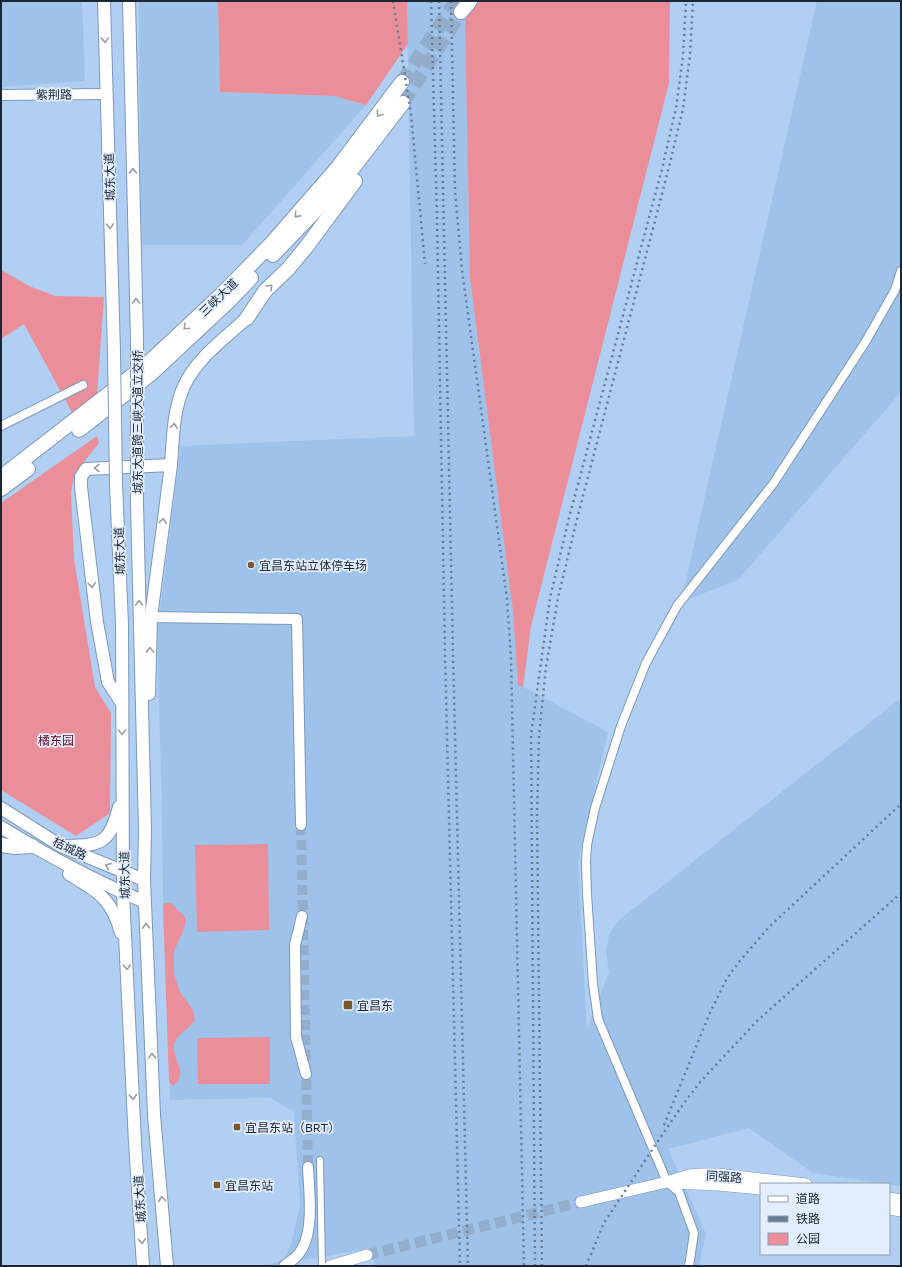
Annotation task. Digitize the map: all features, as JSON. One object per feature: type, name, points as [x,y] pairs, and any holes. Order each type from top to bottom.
[{"type":"highway","points":[[461,12],[470,1]]},
{"type":"highway","name":"三峡大道","points":[[1,477],[147,364],[223,293],[270,245],[338,167],[402,82]]},
{"type":"highway","name":"三峡大道","points":[[1,489],[152,373],[227,303],[340,185],[403,103],[382,144],[362,172],[307,246],[288,269],[265,291],[247,318]]},
{"type":"highway","points":[[1,845],[15,847],[32,846]]},
{"type":"main road","name":"城东大道","points":[[104,1],[114,352]]},
{"type":"main road","name":"城东大道","points":[[129,1],[137,340]]},
{"type":"main road","points":[[144,829],[151,618],[178,403],[184,386],[193,371],[210,351],[247,318]]},
{"type":"main road","name":"城东大道跨三峡大道立交桥","points":[[137,340],[137,504]]},
{"type":"main road","name":"城东大道跨三峡大道立交桥","points":[[114,352],[116,484]]},
{"type":"main road","points":[[122,703],[108,682],[97,622],[81,477],[86,469],[171,465]]},
{"type":"main road","name":"城东大道","points":[[116,484],[122,624],[124,894],[135,1143],[143,1266]]},
{"type":"main road","name":"城东大道","points":[[137,504],[144,880],[154,1115],[167,1266]]},
{"type":"main road","points":[[61,846],[97,844],[107,836],[115,823],[123,793]]},
{"type":"main road","name":"桔城路","points":[[1,808],[61,846],[144,880]]},
{"type":"main road","name":"桔城路","points":[[1,827],[57,860],[124,894],[145,902]]},
{"type":"main road","points":[[32,846],[106,900],[116,917],[126,946]]},
{"type":"main road","name":"同强路","points":[[581,1202],[667,1182],[689,1175],[713,1174],[797,1183]]},
{"type":"main road","name":"同强路","points":[[667,1182],[718,1184],[760,1189]]},
{"type":"main road","points":[[890,1198],[901,1200]]},
{"type":"main road","points":[[890,1209],[901,1212]]},
{"type":"main road","points":[[330,1266],[367,1255]]},
{"type":"street","name":"紫荆路","points":[[1,95],[107,94]]},
{"type":"street","points":[[689,1266],[694,1233],[679,1192],[667,1182],[598,1019],[593,984],[586,862],[587,845],[594,808],[621,726],[646,663],[677,606],[773,484],[866,340],[894,290],[901,271]]},
{"type":"street","points":[[1,426],[83,385]]},
{"type":"street","points":[[151,618],[297,619],[301,825]]},
{"type":"street","points":[[302,916],[295,945],[296,1036],[306,1074]]},
{"type":"street","points":[[320,1160],[322,1266]]},
{"type":"street","points":[[285,1266],[296,1258],[302,1250],[308,1234],[308,1167]]},
{"type":"shaded area","points":[[1,1],[82,1],[85,81],[1,87]]},
{"type":"shaded area","points":[[139,1],[218,1],[220,92],[334,96],[366,105],[242,245],[141,245]]},
{"type":"shaded area","name":"宜昌东","points":[[407,1],[465,1],[470,278],[513,612],[518,684],[608,732],[578,863],[587,1029],[609,972],[606,951],[609,935],[618,921],[901,698],[901,1186],[890,1184],[890,1183],[813,1173],[749,1128],[668,1149],[706,1234],[699,1266],[374,1266],[373,1248],[267,1266],[284,1259],[291,1245],[300,1205],[294,1112],[271,1098],[170,1100],[163,905],[157,632],[181,446],[414,436]]},
{"type":"shaded area","points":[[817,1],[901,1],[901,392],[738,580],[681,602]]},
{"type":"green space","points":[[218,1],[407,1],[408,44],[366,105],[334,96],[220,92]]},
{"type":"green space","points":[[480,1],[670,1],[669,83],[531,626],[523,687],[518,685],[513,612],[470,278],[465,18]]},
{"type":"green space","points":[[1,271],[29,286],[55,296],[104,297],[97,396],[73,414],[24,324],[1,339]]},
{"type":"green space","name":"橘东园","points":[[97,436],[99,443],[75,473],[71,492],[74,559],[95,687],[111,713],[110,813],[76,836],[1,790],[1,503]]},
{"type":"green space","points":[[268,844],[269,930],[197,932],[195,845]]},
{"type":"green space","points":[[165,903],[171,903],[186,920],[184,929],[174,951],[174,974],[180,992],[193,1010],[195,1019],[177,1038],[174,1045],[180,1076],[178,1081],[173,1086],[169,1082],[163,905]]},
{"type":"green space","points":[[270,1037],[270,1084],[198,1084],[197,1038]]},
{"type":"tunnel","points":[[402,82],[456,1]]},
{"type":"tunnel","points":[[403,103],[461,12]]},
{"type":"tunnel","points":[[301,825],[308,1167]]},
{"type":"tunnel","points":[[367,1255],[581,1202]]},
{"type":"railway","points":[[393,1],[411,114],[425,264]]},
{"type":"railway","points":[[431,1],[460,1266]]},
{"type":"railway","points":[[439,1],[468,1266]]},
{"type":"railway","points":[[451,1],[455,191],[462,270],[507,599],[511,659],[524,1266]]},
{"type":"railway","points":[[535,1266],[531,735],[550,598],[569,518],[662,169],[676,108],[683,56],[686,1]]},
{"type":"railway","points":[[542,1266],[537,816],[539,736],[546,667],[558,598],[577,519],[683,109],[690,55],[693,1]]},
{"type":"railway","points":[[664,1125],[709,1015],[726,980],[738,963],[769,927],[901,804]]},
{"type":"railway","points":[[586,1266],[604,1223],[656,1144],[700,1082],[758,1020],[901,893]]},
{"type":"place","name":"宜昌东站立体停车场","points":[[251,565]]},
{"type":"place","name":"宜昌东","points":[[348,1005]]},
{"type":"place","name":"宜昌东站（BRT）","points":[[237,1127]]},
{"type":"place","name":"宜昌东站","points":[[217,1185]]}]
